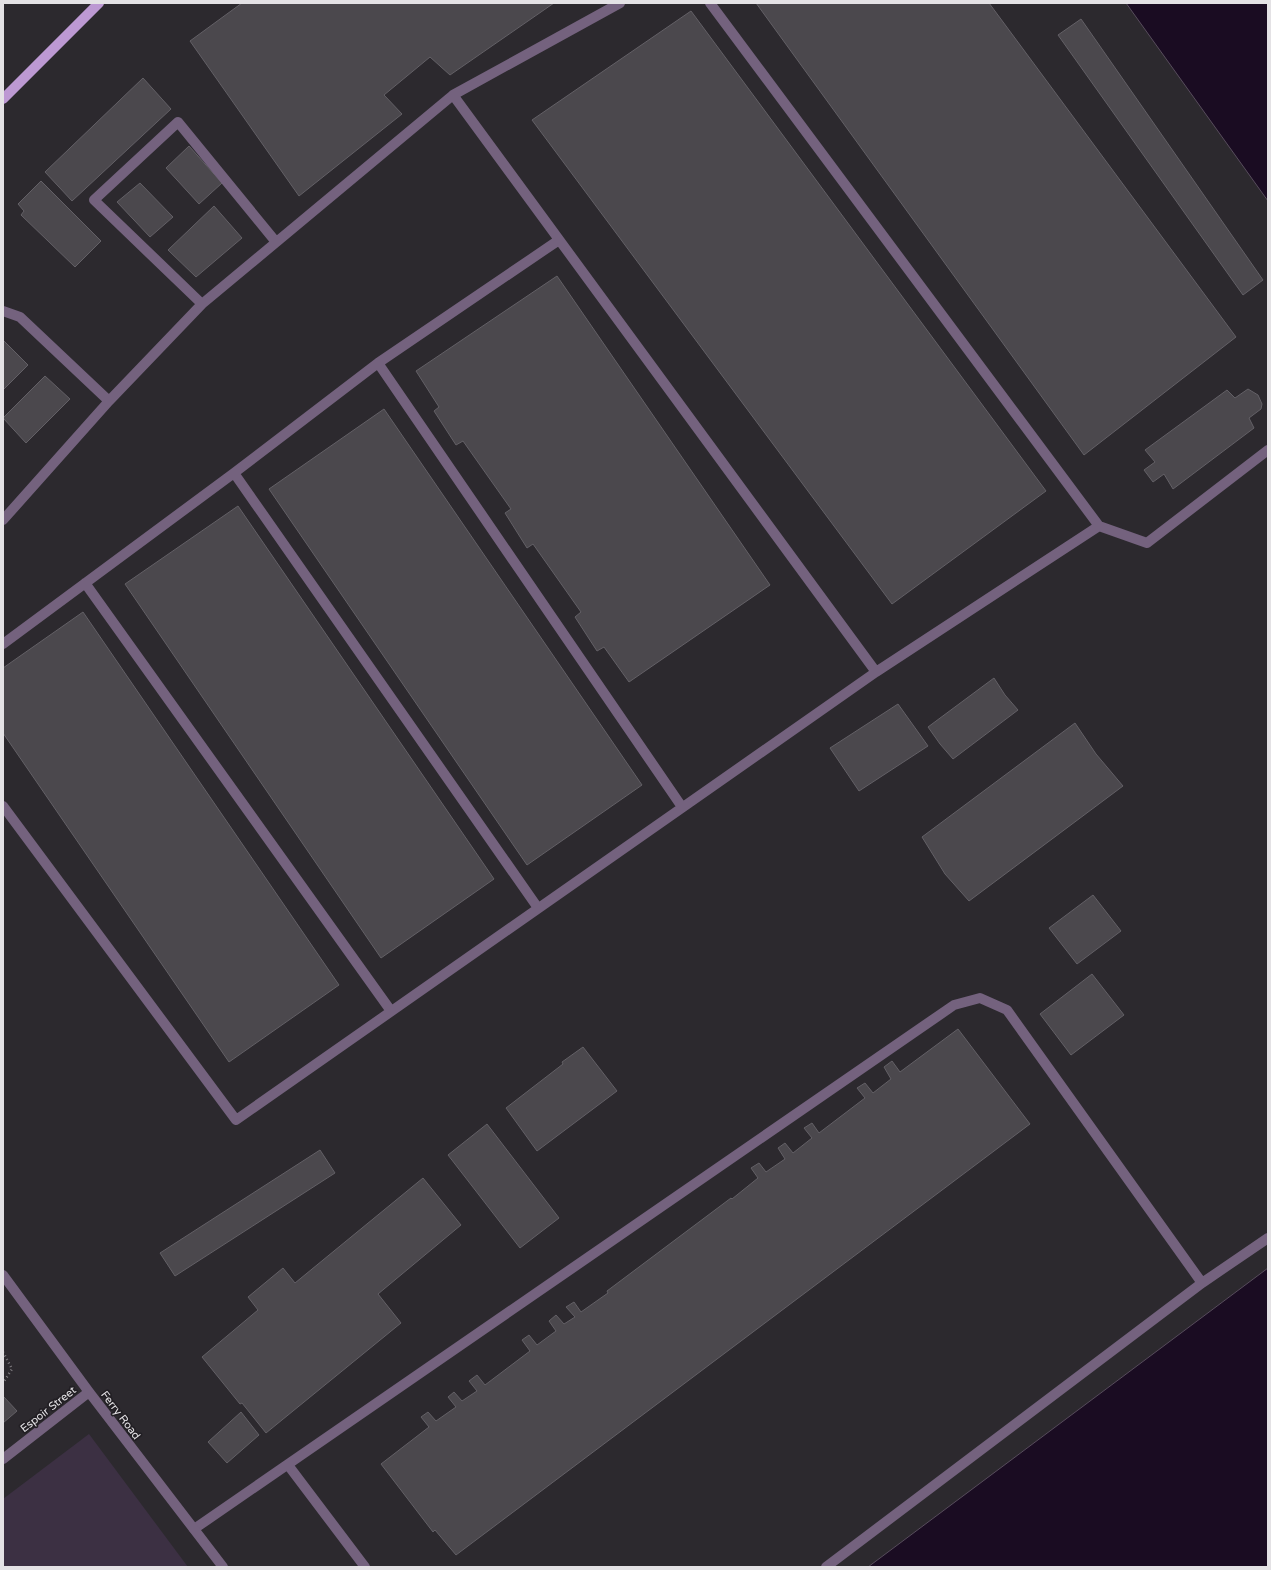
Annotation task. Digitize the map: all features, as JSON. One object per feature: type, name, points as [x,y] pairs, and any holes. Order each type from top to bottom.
[{"type":"main road","points":[[3,99],[98,3]]},
{"type":"street","points":[[3,520],[109,401],[202,304],[452,95],[620,3]]},
{"type":"street","points":[[710,3],[1099,526],[1147,543],[1268,450]]},
{"type":"street","points":[[452,95],[876,672]]},
{"type":"street","points":[[202,304],[94,200],[178,122],[276,242]]},
{"type":"street","points":[[3,644],[234,473],[378,363],[559,240]]},
{"type":"street","points":[[3,311],[20,317],[109,401]]},
{"type":"street","points":[[378,363],[682,807]]},
{"type":"street","points":[[234,473],[538,908]]},
{"type":"street","points":[[3,806],[236,1120],[876,672],[1099,526]]},
{"type":"street","points":[[85,584],[392,1011]]},
{"type":"street","points":[[194,1529],[954,1005],[980,998],[1007,1010],[1202,1283]]},
{"type":"street","points":[[826,1567],[1202,1283],[1268,1238]]},
{"type":"street","name":"Ferry Road","points":[[3,1275],[89,1392],[223,1567]]},
{"type":"street","name":"Espoir Street","points":[[3,1459],[89,1392]]},
{"type":"street","points":[[288,1465],[365,1567]]},
{"type":"path","points":[[3,1352],[12,1369],[3,1383]]},
{"type":"shaded area","points":[[1126,3],[1268,3],[1268,201]]},
{"type":"shaded area","points":[[1268,1268],[1268,1567],[868,1567]]},
{"type":"shaded area","points":[[89,1434],[188,1567],[3,1567],[3,1499]]},
{"type":"building","points":[[242,3],[554,3],[450,75],[430,57],[384,95],[402,114],[299,196],[190,41]]},
{"type":"building","points":[[756,3],[989,3],[1236,337],[1084,455]]},
{"type":"building","points":[[691,11],[1046,491],[892,604],[532,120]]},
{"type":"building","points":[[1081,19],[1263,280],[1243,295],[1058,35]]},
{"type":"building","points":[[143,78],[171,109],[72,201],[45,172]]},
{"type":"building","points":[[189,146],[222,183],[199,204],[166,168]]},
{"type":"building","points":[[41,181],[101,241],[75,267],[21,215],[24,211],[18,204]]},
{"type":"building","points":[[140,183],[173,217],[150,237],[117,202]]},
{"type":"building","points":[[214,206],[242,238],[196,277],[168,250]]},
{"type":"building","points":[[557,276],[770,585],[629,682],[604,647],[597,651],[575,617],[581,612],[533,544],[527,548],[505,513],[511,509],[463,441],[456,445],[434,411],[439,407],[416,371]]},
{"type":"building","points":[[3,340],[28,365],[3,390]]},
{"type":"building","points":[[45,376],[70,399],[26,443],[3,418]]},
{"type":"building","points":[[1248,389],[1258,395],[1262,404],[1261,409],[1249,418],[1254,428],[1173,489],[1164,474],[1153,482],[1144,470],[1155,462],[1145,450],[1227,390],[1235,398]]},
{"type":"building","points":[[384,409],[642,785],[527,865],[269,489]]},
{"type":"building","points":[[238,506],[494,879],[381,958],[125,584]]},
{"type":"building","points":[[83,612],[339,985],[229,1062],[3,733],[3,668]]},
{"type":"building","points":[[994,678],[1005,695],[1018,710],[953,759],[928,727]]},
{"type":"building","points":[[898,704],[928,746],[859,791],[830,748]]},
{"type":"building","points":[[1075,723],[1096,754],[1123,786],[969,901],[945,874],[922,837]]},
{"type":"building","points":[[1093,895],[1121,931],[1077,964],[1049,928]]},
{"type":"building","points":[[1092,974],[1124,1015],[1071,1055],[1040,1014]]},
{"type":"building","points":[[958,1029],[1030,1124],[456,1555],[435,1530],[433,1532],[381,1464],[429,1427],[421,1417],[428,1412],[436,1421],[456,1407],[448,1397],[454,1392],[462,1401],[477,1391],[469,1381],[477,1375],[485,1385],[530,1351],[522,1340],[529,1335],[537,1345],[556,1331],[549,1321],[556,1315],[564,1324],[575,1317],[566,1307],[574,1302],[581,1312],[608,1293],[607,1291],[731,1198],[732,1199],[758,1178],[751,1168],[759,1163],[766,1172],[785,1159],[778,1148],[785,1143],[793,1153],[812,1138],[804,1128],[812,1123],[819,1133],[865,1098],[857,1088],[865,1083],[873,1093],[891,1079],[884,1067],[892,1061],[900,1072]]},
{"type":"building","points":[[583,1047],[617,1091],[537,1151],[506,1108],[563,1064],[562,1062]]},
{"type":"building","points":[[487,1124],[559,1218],[520,1248],[448,1155]]},
{"type":"building","points":[[320,1150],[335,1173],[175,1276],[160,1253]]},
{"type":"building","points":[[423,1178],[461,1225],[378,1294],[401,1323],[266,1433],[242,1403],[240,1404],[202,1357],[258,1310],[248,1297],[283,1268],[295,1283]]},
{"type":"building","points":[[4,1397],[17,1411],[3,1423],[3,1398]]},
{"type":"building","points":[[241,1412],[259,1435],[227,1463],[208,1442]]}]
